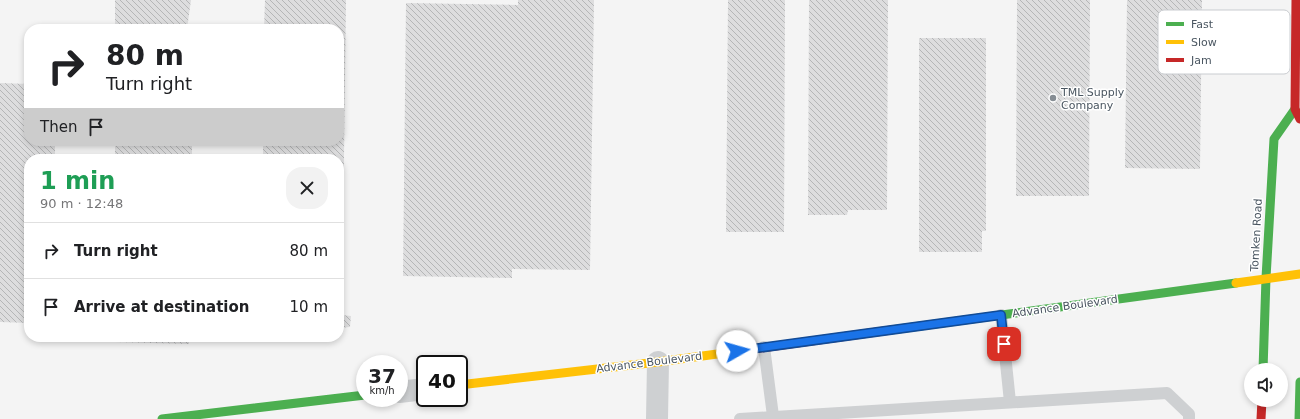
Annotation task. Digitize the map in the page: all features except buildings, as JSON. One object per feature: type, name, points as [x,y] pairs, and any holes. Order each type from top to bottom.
[{"type":"street","points":[[1296,0],[1294,109],[1300,119]]},
{"type":"street","name":"Tomken Road","points":[[1263,363],[1266,278],[1274,139],[1294,109]]},
{"type":"street","name":"Advance Boulevard","points":[[468,384],[658,362],[1300,274]]},
{"type":"street","points":[[657,419],[658,362]]},
{"type":"street","points":[[1298,419],[1300,382]]},
{"type":"street","points":[[162,419],[356,396]]},
{"type":"street","points":[[1261,419],[1262,407]]},
{"type":"lane","points":[[1001,315],[1010,402]]},
{"type":"lane","points":[[764,347],[774,416]]},
{"type":"lane","points":[[740,419],[1167,393],[1189,414],[1189,419]]},
{"type":"traffic: fast","points":[[1263,363],[1266,278],[1274,139],[1295,109]]},
{"type":"traffic: fast","points":[[891,330],[1236,283]]},
{"type":"traffic: fast","points":[[1299,419],[1300,382]]},
{"type":"traffic: fast","points":[[162,419],[356,396]]},
{"type":"traffic: slow","points":[[1236,283],[1300,274]]},
{"type":"traffic: slow","points":[[468,384],[732,352]]},
{"type":"traffic: jam","points":[[1296,0],[1295,109],[1300,119]]},
{"type":"traffic: jam","points":[[732,352],[891,330]]},
{"type":"traffic: jam","points":[[1261,419],[1262,407]]},
{"type":"place","name":"TML Supply Company","points":[[1053,98]]},
{"type":"route","points":[[737,351],[1001,315],[1004,344]]}]
